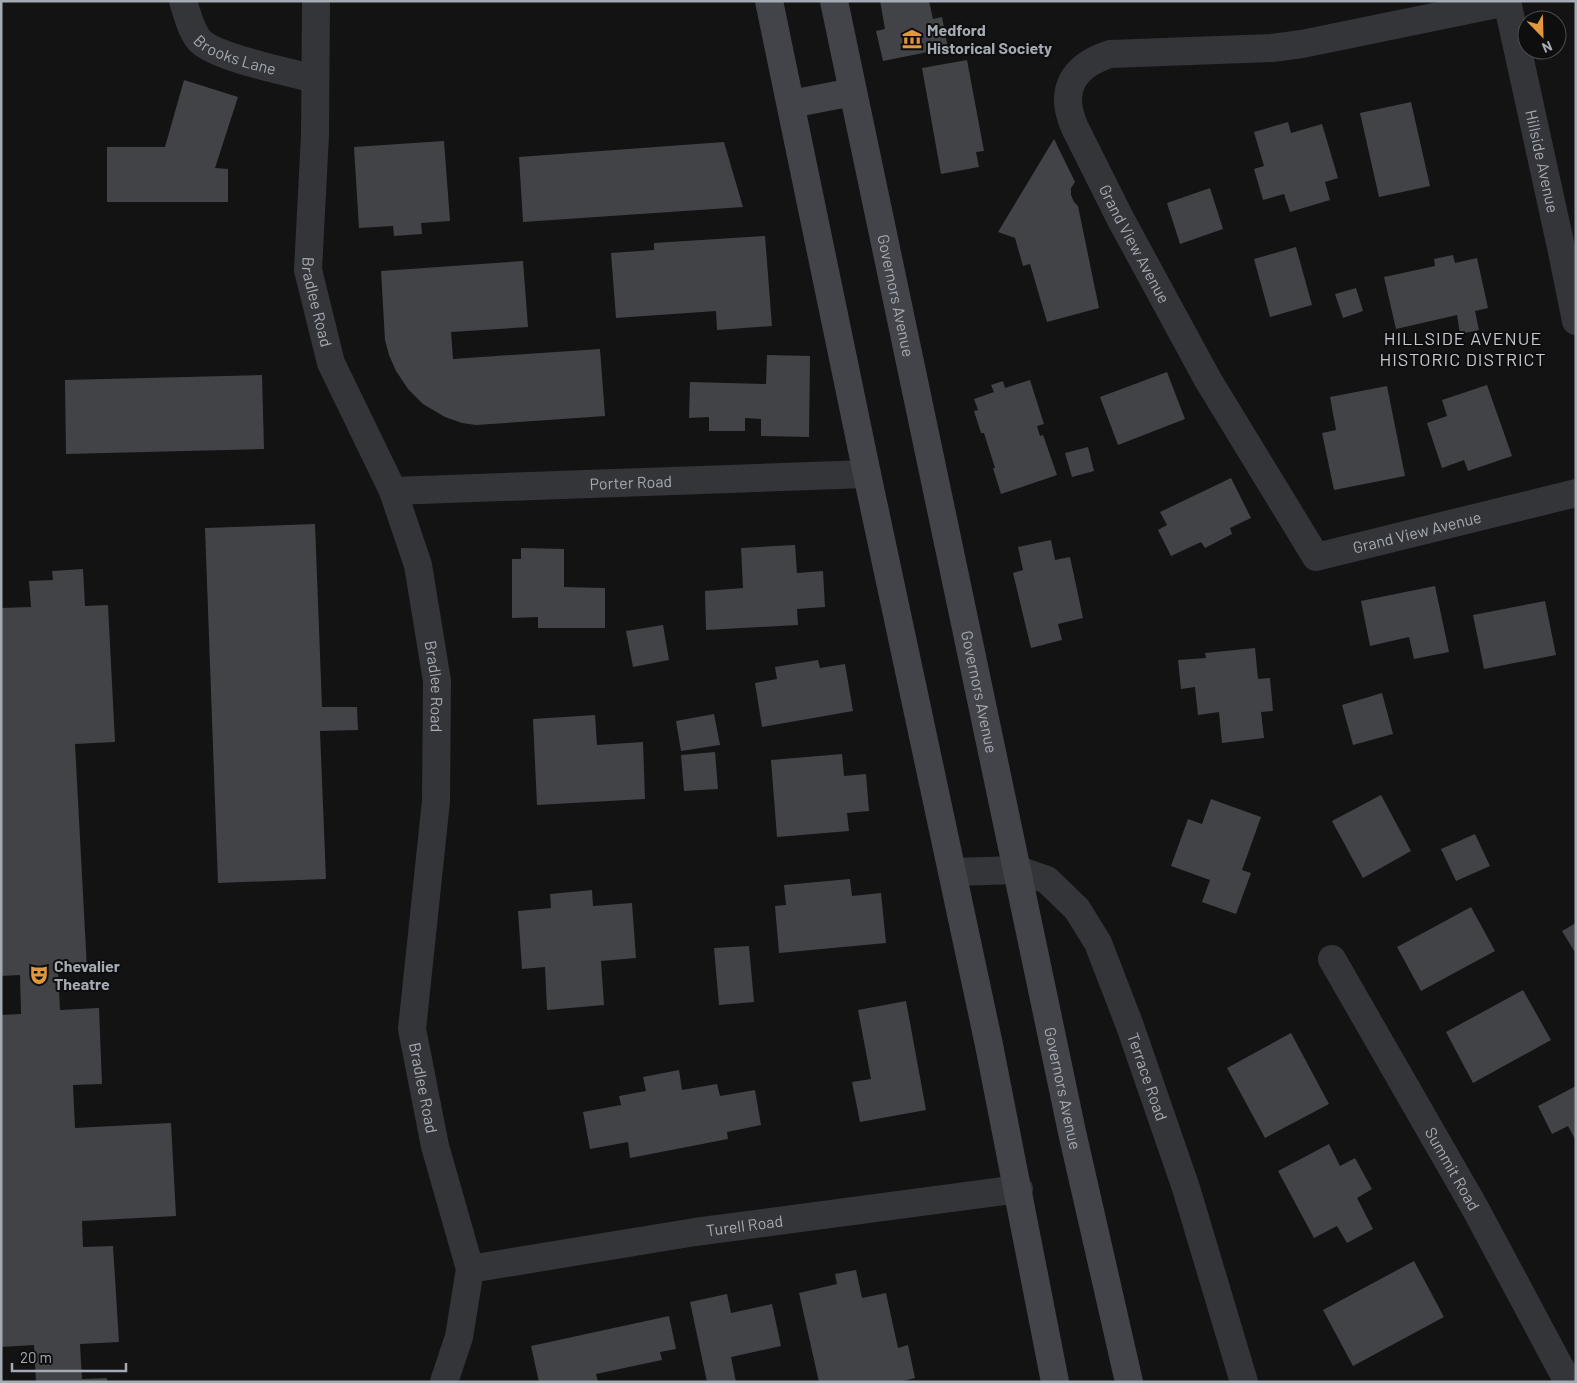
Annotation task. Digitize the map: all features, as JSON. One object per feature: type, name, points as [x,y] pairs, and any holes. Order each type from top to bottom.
[{"type":"street","name":"Brooks Lane","points":[[183,1],[191,25],[199,40],[212,50],[238,59],[315,79]]},
{"type":"street","name":"Bradlee Road","points":[[316,1],[314,134],[308,270],[331,363],[393,491],[418,565],[438,681],[436,801],[412,1029],[436,1146],[470,1269],[459,1337],[444,1382]]},
{"type":"street","points":[[769,1],[867,474],[1019,1189],[1055,1382]]},
{"type":"street","name":"Governors Avenue","points":[[834,1],[1072,1132],[1129,1382]]},
{"type":"street","name":"Hillside Avenue","points":[[1507,2],[1576,321]]},
{"type":"street","name":"Grand View Avenue","points":[[1507,2],[1302,44],[1272,48],[1110,54],[1089,62],[1074,76],[1069,91],[1069,107],[1074,128],[1120,218],[1208,380],[1316,557],[1576,493]]},
{"type":"street","points":[[791,104],[853,92]]},
{"type":"street","name":"Porter Road","points":[[393,491],[867,474]]},
{"type":"street","name":"Terrace Road","points":[[953,872],[1018,870],[1047,880],[1077,909],[1098,943],[1130,1026],[1186,1188],[1244,1382]]},
{"type":"street","name":"Summit Road","points":[[1332,959],[1474,1208],[1568,1382]]},
{"type":"street","name":"Turell Road","points":[[470,1269],[695,1232],[1019,1189]]},
{"type":"building","name":"Medford Historical Society","points":[[880,1],[929,1],[933,19],[942,17],[948,48],[883,61],[876,31],[885,29]]},
{"type":"building","points":[[967,60],[984,151],[976,152],[979,167],[941,174],[922,68]]},
{"type":"building","points":[[184,80],[238,97],[215,168],[228,169],[228,202],[107,202],[107,147],[165,147]]},
{"type":"building","points":[[1411,102],[1430,186],[1379,197],[1360,113]]},
{"type":"building","points":[[1288,122],[1291,133],[1322,124],[1338,178],[1325,182],[1330,200],[1290,212],[1284,194],[1263,200],[1254,169],[1264,166],[1254,132]]},
{"type":"building","points":[[1054,139],[1075,182],[1071,188],[1071,195],[1078,206],[1099,308],[1047,322],[1030,264],[1023,266],[1015,238],[998,232]]},
{"type":"building","points":[[444,141],[450,221],[421,223],[422,234],[394,236],[393,226],[359,228],[354,147]]},
{"type":"building","points":[[724,142],[743,207],[523,222],[519,157]]},
{"type":"building","points":[[1210,188],[1223,229],[1180,244],[1167,203]]},
{"type":"building","points":[[765,236],[772,326],[717,330],[716,311],[616,318],[611,253],[654,250],[654,243]]},
{"type":"building","points":[[1296,247],[1312,305],[1270,317],[1254,259]]},
{"type":"building","points":[[1453,255],[1455,263],[1477,258],[1488,308],[1475,311],[1479,330],[1460,334],[1457,315],[1396,329],[1384,277],[1435,266],[1434,259]]},
{"type":"building","points":[[523,261],[528,327],[451,332],[453,359],[600,349],[605,416],[476,425],[462,423],[445,417],[423,404],[408,389],[396,371],[385,340],[381,271]]},
{"type":"building","points":[[1356,288],[1363,311],[1343,318],[1335,294]]},
{"type":"building","points":[[767,355],[810,356],[809,437],[761,436],[761,419],[745,418],[745,431],[709,431],[709,417],[689,418],[690,382],[766,384]]},
{"type":"building","points":[[1167,372],[1185,419],[1118,445],[1100,397]]},
{"type":"building","points":[[262,375],[264,449],[66,454],[65,380]]},
{"type":"building","points":[[1030,380],[1044,424],[1037,426],[1040,436],[1043,435],[1057,475],[1001,494],[984,433],[981,433],[974,411],[978,410],[974,399],[994,392],[991,385],[1003,381],[1005,388]]},
{"type":"building","points":[[1487,385],[1512,456],[1468,471],[1464,460],[1442,468],[1427,423],[1447,416],[1442,400]]},
{"type":"building","points":[[1387,386],[1405,476],[1334,490],[1322,433],[1336,430],[1330,397]]},
{"type":"building","points":[[1088,447],[1094,471],[1072,477],[1065,453]]},
{"type":"building","points":[[1231,478],[1251,518],[1230,528],[1232,534],[1205,548],[1201,542],[1171,556],[1158,530],[1167,525],[1160,512]]},
{"type":"building","points":[[315,524],[322,707],[357,707],[358,730],[320,731],[326,879],[218,883],[205,528]]},
{"type":"building","points":[[1051,540],[1055,560],[1070,557],[1083,618],[1058,624],[1062,640],[1031,648],[1013,573],[1023,570],[1018,547]]},
{"type":"building","points":[[795,545],[797,573],[823,571],[825,607],[797,609],[798,625],[706,630],[705,591],[743,588],[741,548]]},
{"type":"building","points":[[521,548],[564,549],[564,587],[605,588],[605,628],[538,628],[538,617],[512,618],[512,559],[521,559]]},
{"type":"building","name":"Chevalier Theatre","points":[[83,569],[85,606],[108,605],[115,742],[75,744],[87,969],[58,971],[60,1010],[99,1008],[102,1084],[73,1085],[75,1128],[171,1123],[176,1216],[82,1221],[83,1247],[113,1246],[119,1342],[80,1344],[82,1379],[107,1378],[107,1382],[36,1382],[34,1345],[1,1347],[1,1015],[21,1014],[20,975],[1,976],[1,608],[31,607],[29,581],[53,580],[52,571]]},
{"type":"building","points":[[1435,586],[1449,652],[1414,659],[1409,637],[1370,646],[1361,601]]},
{"type":"building","points":[[1545,601],[1556,655],[1484,669],[1473,615]]},
{"type":"building","points":[[663,625],[669,660],[633,667],[626,631]]},
{"type":"building","points":[[1255,648],[1258,679],[1270,678],[1273,711],[1261,712],[1264,738],[1222,743],[1219,712],[1198,715],[1195,687],[1181,689],[1178,660],[1206,658],[1205,653]]},
{"type":"building","points":[[818,660],[820,668],[845,664],[853,711],[762,727],[755,683],[777,679],[775,667]]},
{"type":"building","points":[[1382,693],[1393,734],[1353,745],[1342,705]]},
{"type":"building","points":[[714,714],[720,745],[681,751],[676,721]]},
{"type":"building","points":[[595,715],[597,745],[643,742],[645,799],[537,805],[533,719]]},
{"type":"building","points":[[715,752],[718,789],[684,791],[681,755]]},
{"type":"building","points":[[842,754],[844,776],[866,774],[869,811],[847,813],[849,831],[777,837],[771,760]]},
{"type":"building","points":[[1381,795],[1411,851],[1363,878],[1332,821]]},
{"type":"building","points":[[1211,799],[1261,817],[1242,870],[1251,873],[1236,914],[1202,902],[1210,880],[1171,866],[1188,819],[1202,824]]},
{"type":"building","points":[[1475,834],[1490,866],[1456,881],[1441,849]]},
{"type":"building","points":[[850,879],[852,896],[881,893],[886,943],[779,953],[775,906],[786,905],[784,885]]},
{"type":"building","points":[[592,890],[593,906],[632,903],[636,958],[601,961],[604,1005],[547,1010],[545,967],[522,969],[518,911],[551,908],[550,894]]},
{"type":"building","points":[[1471,907],[1495,951],[1421,991],[1397,947]]},
{"type":"building","points":[[1576,923],[1576,954],[1562,931]]},
{"type":"building","points":[[749,946],[754,1002],[719,1005],[714,948]]},
{"type":"building","points":[[1523,990],[1551,1040],[1473,1083],[1446,1032]]},
{"type":"building","points":[[906,1001],[926,1110],[860,1122],[852,1082],[871,1079],[858,1010]]},
{"type":"building","points":[[1291,1033],[1329,1104],[1265,1138],[1227,1068]]},
{"type":"building","points":[[679,1070],[682,1090],[717,1084],[720,1096],[755,1090],[761,1125],[727,1132],[728,1139],[630,1158],[628,1142],[590,1149],[583,1112],[621,1105],[619,1096],[646,1091],[643,1077]]},
{"type":"building","points":[[1576,1086],[1576,1141],[1568,1126],[1552,1134],[1538,1106]]},
{"type":"building","points":[[1329,1144],[1340,1166],[1355,1158],[1372,1189],[1357,1198],[1373,1229],[1347,1243],[1337,1226],[1314,1238],[1278,1171]]},
{"type":"building","points":[[1414,1261],[1444,1317],[1353,1366],[1323,1310]]},
{"type":"building","points":[[856,1270],[862,1298],[886,1293],[898,1348],[908,1345],[915,1378],[899,1382],[819,1382],[799,1293],[837,1284],[835,1274]]},
{"type":"building","points":[[727,1294],[731,1313],[772,1304],[781,1346],[731,1357],[736,1382],[707,1382],[690,1302]]},
{"type":"building","points":[[669,1316],[676,1349],[660,1352],[662,1360],[596,1374],[598,1382],[539,1382],[531,1346]]},
{"type":"place","name":"Medford Historical Society","points":[[912,39]]},
{"type":"place","name":"Chevalier Theatre","points":[[39,975]]},
{"type":"district","name":"HILLSIDE AVENUE HISTORIC DISTRICT","points":[[1463,349]]}]
